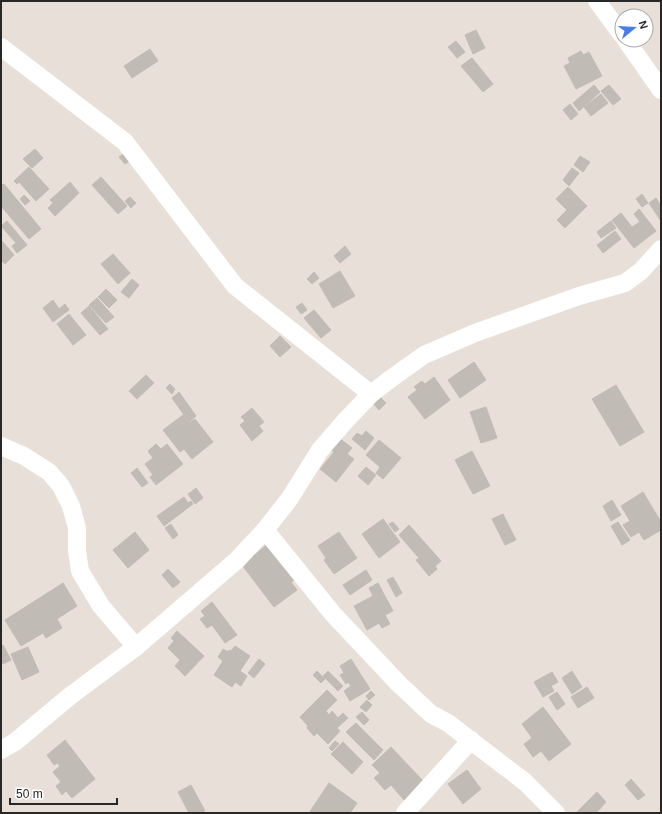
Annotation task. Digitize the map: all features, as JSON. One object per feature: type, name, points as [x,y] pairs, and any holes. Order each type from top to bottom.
[{"type":"street","points":[[597,1],[614,24]]},
{"type":"street","points":[[1,47],[125,142],[235,286],[371,394]]},
{"type":"street","points":[[632,48],[661,90]]},
{"type":"street","points":[[1,750],[15,742],[70,696],[136,647],[237,560],[265,530],[290,498],[320,450],[371,394],[389,380],[424,355],[476,333],[579,296],[625,283],[640,271],[661,249]]},
{"type":"street","points":[[1,446],[24,456],[49,472],[61,486],[71,506],[77,528],[76,551],[80,571],[101,606],[136,647]]},
{"type":"street","points":[[265,530],[333,614],[398,683],[431,714],[448,722],[525,782],[556,813]]},
{"type":"street","points":[[405,813],[471,740]]},
{"type":"building","points":[[476,30],[485,48],[473,54],[465,35]]},
{"type":"building","points":[[456,41],[465,52],[457,58],[448,47]]},
{"type":"building","points":[[150,49],[158,61],[132,78],[124,66]]},
{"type":"building","points":[[581,51],[583,55],[589,52],[602,76],[576,89],[564,66],[570,63],[568,58]]},
{"type":"building","points":[[472,58],[493,84],[483,92],[461,66]]},
{"type":"building","points":[[594,85],[600,92],[579,111],[573,103]]},
{"type":"building","points":[[609,85],[621,99],[613,105],[601,91]]},
{"type":"building","points":[[601,94],[608,103],[591,116],[584,107]]},
{"type":"building","points":[[570,104],[578,114],[571,120],[563,110]]},
{"type":"building","points":[[35,149],[43,158],[32,168],[23,159]]},
{"type":"building","points":[[125,153],[131,160],[125,164],[119,157]]},
{"type":"building","points":[[580,156],[590,162],[583,172],[574,165]]},
{"type":"building","points":[[29,167],[49,189],[36,201],[19,182],[17,184],[14,181]]},
{"type":"building","points":[[572,168],[579,173],[569,186],[563,180]]},
{"type":"building","points":[[101,177],[127,206],[118,214],[92,185]]},
{"type":"building","points":[[70,182],[79,193],[55,216],[48,208],[53,203],[50,200]]},
{"type":"building","points":[[4,184],[41,229],[29,239],[1,206],[1,185]]},
{"type":"building","points":[[568,187],[587,206],[565,228],[557,220],[567,210],[556,199]]},
{"type":"building","points":[[642,194],[648,203],[642,207],[636,199]]},
{"type":"building","points":[[24,195],[30,201],[25,205],[20,199]]},
{"type":"building","points":[[130,197],[136,203],[131,208],[125,201]]},
{"type":"building","points":[[656,198],[661,206],[661,221],[649,203]]},
{"type":"building","points":[[639,209],[656,231],[634,248],[612,220],[621,213],[632,227],[640,222],[634,214]]},
{"type":"building","points":[[7,221],[27,245],[17,253],[12,246],[16,243],[1,226]]},
{"type":"building","points":[[611,221],[616,228],[601,238],[597,232]]},
{"type":"building","points":[[615,231],[621,239],[603,253],[597,245]]},
{"type":"building","points":[[1,240],[14,255],[5,264],[1,260]]},
{"type":"building","points":[[345,246],[351,254],[340,263],[334,256]]},
{"type":"building","points":[[113,254],[130,273],[118,284],[101,264]]},
{"type":"building","points":[[340,271],[355,296],[333,308],[319,284]]},
{"type":"building","points":[[314,272],[319,278],[312,284],[307,279]]},
{"type":"building","points":[[132,279],[139,285],[129,298],[121,292]]},
{"type":"building","points":[[106,289],[117,300],[109,308],[98,297]]},
{"type":"building","points":[[97,298],[114,317],[106,323],[89,305]]},
{"type":"building","points":[[53,300],[59,309],[65,304],[69,310],[53,322],[43,308]]},
{"type":"building","points":[[302,303],[307,310],[301,314],[296,307]]},
{"type":"building","points":[[89,306],[108,329],[100,335],[81,313]]},
{"type":"building","points":[[314,310],[331,330],[321,338],[304,318]]},
{"type":"building","points":[[69,314],[86,335],[73,345],[57,324]]},
{"type":"building","points":[[280,336],[291,347],[280,357],[270,346]]},
{"type":"building","points":[[474,362],[486,380],[460,398],[448,380]]},
{"type":"building","points":[[146,375],[154,383],[137,399],[129,391]]},
{"type":"building","points":[[434,377],[450,400],[425,419],[408,397],[417,390],[414,387],[422,381],[425,384]]},
{"type":"building","points":[[170,384],[175,389],[172,394],[166,388]]},
{"type":"building","points":[[616,385],[644,432],[620,446],[592,399]]},
{"type":"building","points":[[179,392],[196,416],[189,422],[172,398]]},
{"type":"building","points":[[380,397],[386,403],[379,410],[373,403]]},
{"type":"building","points":[[486,407],[497,438],[481,443],[470,412]]},
{"type":"building","points":[[252,408],[264,422],[259,426],[263,431],[252,441],[240,425],[245,421],[241,417]]},
{"type":"building","points":[[183,415],[189,423],[195,419],[213,442],[192,459],[184,449],[180,452],[163,430]]},
{"type":"building","points":[[366,431],[374,438],[365,450],[352,439],[357,433],[362,436]]},
{"type":"building","points":[[339,438],[352,448],[347,454],[354,459],[336,482],[320,469],[334,452],[330,449]]},
{"type":"building","points":[[379,440],[401,458],[383,479],[376,473],[380,467],[366,455]]},
{"type":"building","points":[[156,444],[161,449],[167,444],[183,464],[156,485],[150,477],[153,475],[145,464],[153,458],[148,451]]},
{"type":"building","points":[[472,451],[490,486],[473,494],[455,460]]},
{"type":"building","points":[[366,467],[376,475],[368,485],[358,476]]},
{"type":"building","points":[[137,468],[148,483],[142,487],[131,473]]},
{"type":"building","points":[[196,488],[203,498],[195,504],[188,494]]},
{"type":"building","points":[[643,492],[661,522],[661,530],[644,540],[639,532],[631,537],[623,525],[630,521],[621,506]]},
{"type":"building","points":[[184,497],[188,503],[191,501],[193,504],[164,526],[157,516]]},
{"type":"building","points":[[612,500],[621,515],[611,521],[603,506]]},
{"type":"building","points":[[503,514],[516,540],[505,545],[492,519]]},
{"type":"building","points":[[383,519],[400,542],[379,558],[362,534]]},
{"type":"building","points":[[393,522],[399,529],[395,532],[389,524]]},
{"type":"building","points":[[618,522],[630,540],[622,545],[611,526]]},
{"type":"building","points":[[171,524],[178,535],[173,539],[165,528]]},
{"type":"building","points":[[409,525],[441,561],[435,566],[437,569],[429,576],[416,560],[419,558],[399,535]]},
{"type":"building","points":[[135,532],[149,550],[128,568],[113,550]]},
{"type":"building","points":[[339,532],[357,558],[334,574],[324,560],[326,558],[318,546]]},
{"type":"building","points":[[269,543],[296,579],[291,582],[297,590],[274,607],[242,565]]},
{"type":"building","points":[[168,569],[180,582],[173,588],[162,575]]},
{"type":"building","points":[[366,570],[372,580],[350,595],[343,585]]},
{"type":"building","points":[[393,577],[402,593],[396,597],[387,580]]},
{"type":"building","points":[[63,583],[77,606],[57,619],[62,628],[46,638],[43,633],[21,646],[5,620]]},
{"type":"building","points":[[378,583],[393,611],[385,615],[390,624],[382,628],[379,623],[367,630],[354,606],[373,596],[369,588]]},
{"type":"building","points":[[212,602],[237,635],[225,643],[212,625],[207,628],[200,619],[205,616],[201,611]]},
{"type":"building","points":[[177,631],[204,656],[185,676],[175,666],[180,660],[168,648],[174,641],[171,638]]},
{"type":"building","points":[[3,645],[11,660],[3,664],[1,660],[1,646]]},
{"type":"building","points":[[235,646],[250,656],[240,671],[247,676],[241,686],[235,682],[232,687],[214,675],[223,661],[218,657],[223,649],[228,652]]},
{"type":"building","points":[[28,647],[39,672],[22,680],[11,654]]},
{"type":"building","points":[[259,659],[265,664],[254,678],[248,673]]},
{"type":"building","points":[[351,659],[370,689],[350,701],[344,691],[351,686],[348,682],[346,684],[340,675],[344,673],[340,666]]},
{"type":"building","points":[[317,671],[325,679],[321,683],[313,675]]},
{"type":"building","points":[[328,671],[343,686],[338,691],[323,676]]},
{"type":"building","points":[[572,671],[582,687],[572,694],[562,678]]},
{"type":"building","points":[[552,672],[558,682],[551,686],[554,691],[543,697],[534,682]]},
{"type":"building","points":[[587,687],[594,698],[578,708],[571,697]]},
{"type":"building","points":[[327,690],[337,700],[326,711],[329,715],[332,711],[338,718],[343,713],[348,718],[337,728],[340,731],[328,744],[317,733],[314,736],[300,717]]},
{"type":"building","points":[[371,691],[375,695],[369,700],[366,696]]},
{"type":"building","points":[[557,692],[565,704],[557,710],[549,697]]},
{"type":"building","points":[[367,700],[372,705],[366,712],[360,707]]},
{"type":"building","points":[[543,707],[571,744],[549,761],[541,751],[533,757],[524,744],[532,738],[522,724]]},
{"type":"building","points":[[362,712],[369,720],[364,725],[356,717]]},
{"type":"building","points":[[356,723],[383,750],[374,760],[346,732]]},
{"type":"building","points":[[65,740],[95,779],[72,798],[66,791],[62,795],[56,786],[61,782],[53,772],[60,766],[57,763],[54,765],[47,755]]},
{"type":"building","points":[[335,741],[339,744],[332,751],[329,748]]},
{"type":"building","points":[[343,742],[363,762],[352,774],[331,754]]},
{"type":"building","points":[[391,747],[424,782],[404,800],[391,785],[385,790],[374,778],[380,773],[372,765]]},
{"type":"building","points":[[467,770],[481,789],[463,804],[448,784]]},
{"type":"building","points":[[631,779],[645,795],[638,800],[625,785]]},
{"type":"building","points":[[329,783],[357,803],[350,813],[309,813]]},
{"type":"building","points":[[191,785],[205,811],[201,813],[189,813],[178,792]]},
{"type":"building","points":[[597,792],[606,802],[596,813],[577,812]]}]
